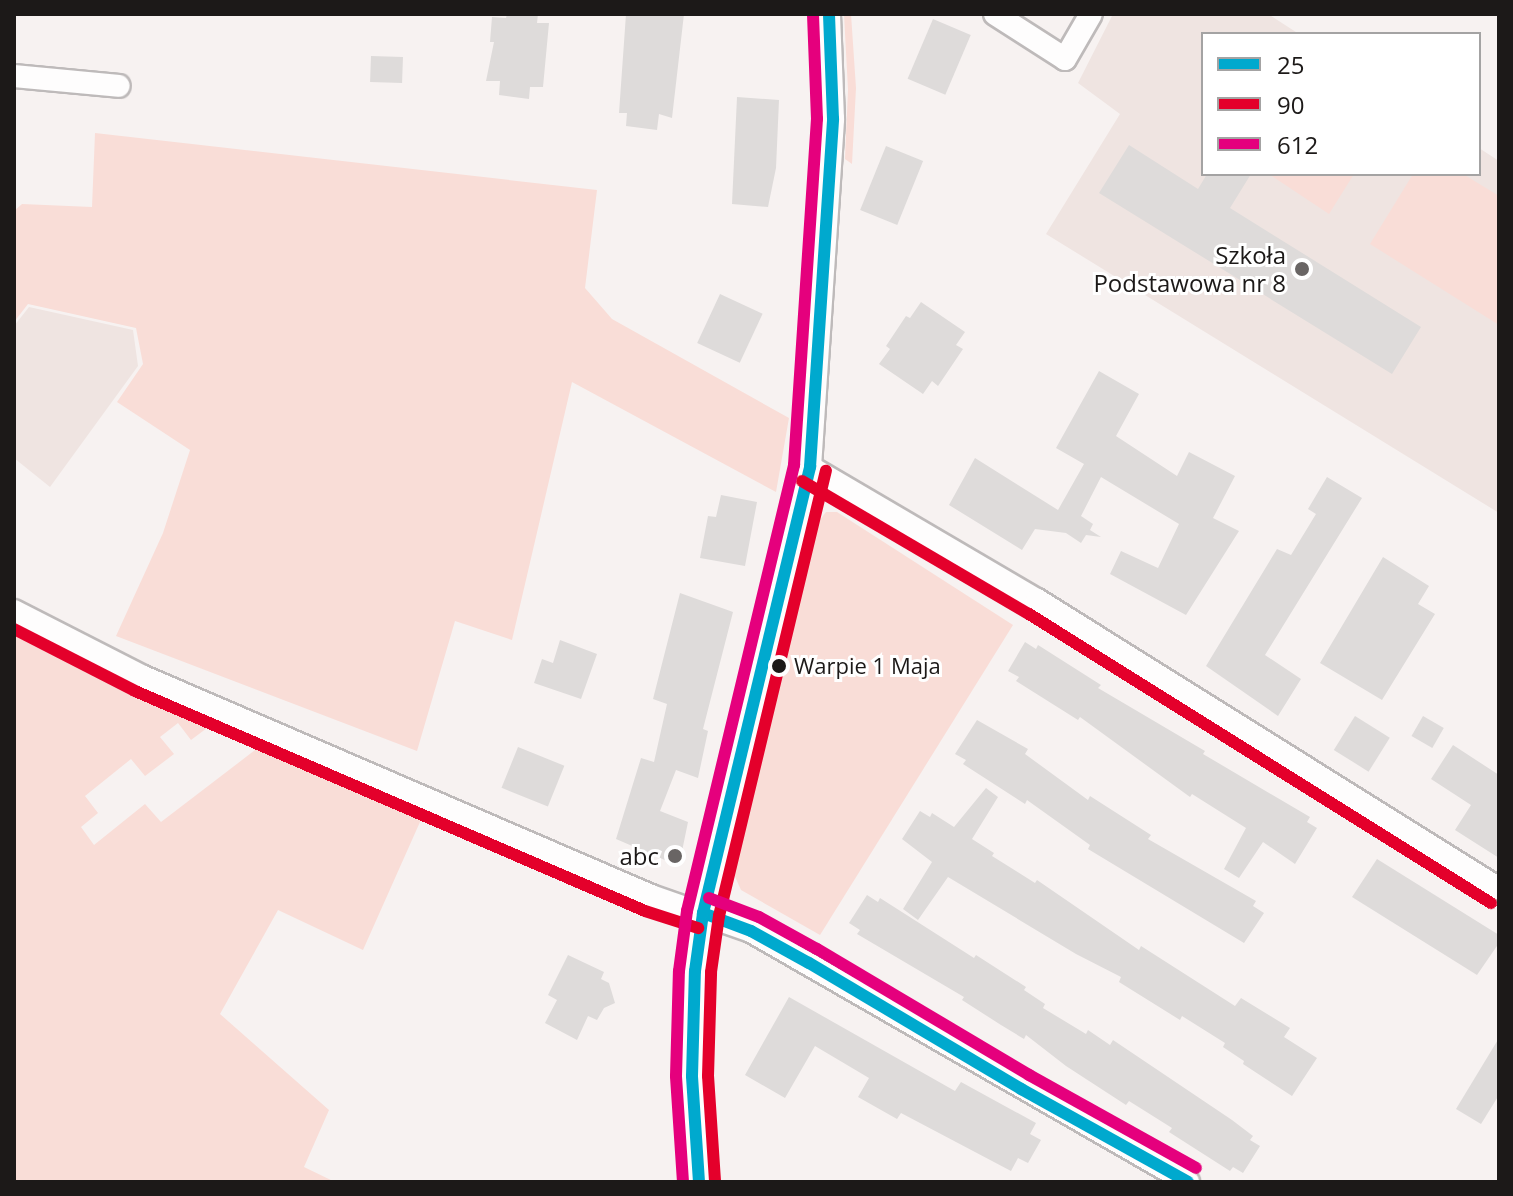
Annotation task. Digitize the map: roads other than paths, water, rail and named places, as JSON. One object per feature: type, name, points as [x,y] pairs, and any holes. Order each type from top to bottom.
[{"type":"street","points":[[699,1182],[692,1076],[695,971],[703,913],[810,467],[833,119],[829,14]]},
{"type":"street","points":[[995,14],[1065,59],[1091,14]]},
{"type":"street","points":[[14,76],[119,86]]},
{"type":"street","points":[[810,467],[1037,600],[1499,889]]},
{"type":"street","points":[[14,611],[141,676],[651,896],[751,931],[1021,1089],[1188,1182]]},
{"type":"place","name":"Szkoła Podstawowa nr 8","points":[[1302,269]]},
{"type":"place","name":"Warpie 1 Maja","points":[[779,666]]},
{"type":"place","name":"abc","points":[[675,856]]}]
